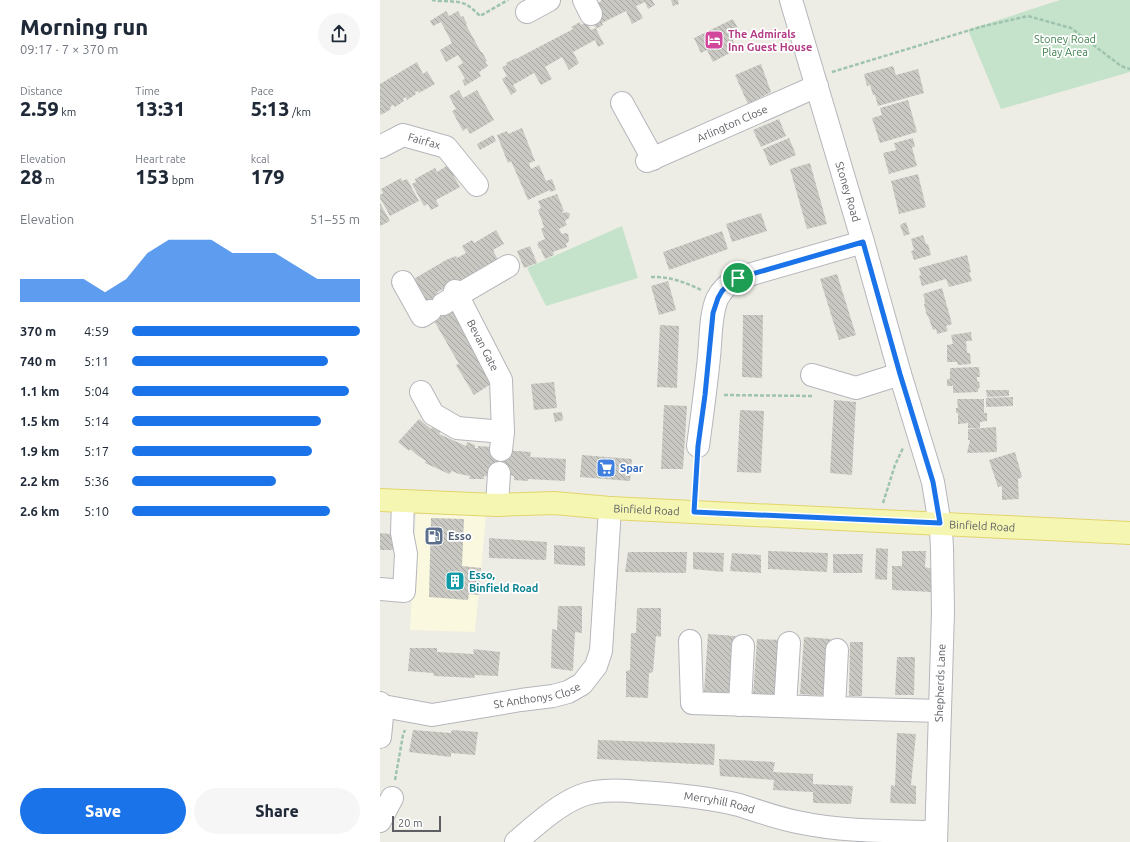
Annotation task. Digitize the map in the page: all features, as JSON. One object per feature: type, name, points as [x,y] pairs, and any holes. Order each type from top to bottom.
[{"type":"main road","name":"Binfield Road","points":[[380,500],[497,505],[554,503],[610,508],[1130,533]]},
{"type":"street","points":[[527,12],[549,0]]},
{"type":"street","name":"Stoney Road","points":[[791,0],[933,482],[940,523]]},
{"type":"street","name":"Arlington Close","points":[[622,103],[650,160],[815,82]]},
{"type":"street","name":"Fairfax","points":[[380,147],[403,135],[446,147],[477,185]]},
{"type":"street","points":[[698,446],[705,395],[713,313],[718,298],[726,287],[738,278],[863,242]]},
{"type":"street","points":[[403,282],[422,316],[446,300],[508,266]]},
{"type":"street","name":"Bevan Gate","points":[[421,392],[433,414],[457,428],[502,441],[501,380],[446,300]]},
{"type":"street","points":[[812,375],[856,388],[900,374]]},
{"type":"street","points":[[497,505],[498,473]]},
{"type":"street","points":[[380,589],[404,591],[406,554],[402,533],[403,501]]},
{"type":"street","name":"St Anthonys Close","points":[[380,737],[382,705],[432,715],[553,696],[568,692],[582,684],[596,666],[602,651],[610,508]]},
{"type":"street","name":"Shepherds Lane","points":[[936,837],[942,612],[942,548],[940,523]]},
{"type":"street","points":[[690,642],[692,703],[940,711]]},
{"type":"street","points":[[785,706],[789,643]]},
{"type":"street","points":[[740,705],[743,646]]},
{"type":"street","points":[[834,708],[837,650]]},
{"type":"street","name":"Merryhill Road","points":[[516,842],[536,824],[559,807],[581,795],[603,791],[621,790],[673,794],[738,805],[797,822],[824,827],[936,837]]},
{"type":"street","points":[[380,822],[392,798]]},
{"type":"path","points":[[432,0],[441,2],[452,1],[467,4],[480,16],[508,0]]},
{"type":"path","points":[[815,82],[980,27],[1028,16],[1071,28],[1122,66],[1130,69]]},
{"type":"path","points":[[651,277],[661,277],[688,284],[718,298]]},
{"type":"path","points":[[705,395],[812,396],[812,375]]},
{"type":"path","points":[[882,506],[895,465],[904,445],[908,440],[919,437]]},
{"type":"path","points":[[694,512],[698,446]]},
{"type":"path","points":[[392,798],[403,735],[411,712]]},
{"type":"shaded area","points":[[416,514],[486,516],[475,632],[410,630]]},
{"type":"green space","name":"Stoney Road Play Area","points":[[1060,0],[1130,0],[1130,72],[1001,109],[968,30]]},
{"type":"green space","points":[[622,226],[638,278],[546,306],[527,268]]},
{"type":"building","points":[[601,0],[652,0],[655,5],[648,9],[645,2],[636,6],[643,18],[632,24],[626,11],[602,23],[603,25],[596,29],[604,44],[598,47],[595,40],[573,52],[579,63],[569,70],[562,57],[545,67],[552,79],[541,85],[534,73],[513,85],[517,91],[511,95],[502,79],[507,76],[502,67],[507,65],[506,63],[573,29],[571,27],[580,22],[581,25],[586,22],[591,30],[596,28],[590,19],[602,12],[598,3]]},
{"type":"building","points":[[671,0],[678,0],[679,4],[673,6]]},
{"type":"building","points":[[446,11],[449,16],[458,11],[461,17],[463,16],[467,24],[466,25],[487,61],[485,62],[488,66],[479,72],[481,76],[465,86],[462,80],[465,79],[458,66],[463,63],[458,55],[446,62],[440,50],[452,43],[441,22],[433,26],[430,21]]},
{"type":"building","name":"The Admirals Inn Guest House","points":[[733,19],[740,32],[735,35],[733,41],[737,49],[713,62],[707,50],[701,53],[694,38]]},
{"type":"building","points":[[417,62],[423,74],[427,71],[435,84],[419,93],[418,91],[415,92],[416,94],[407,100],[406,97],[403,99],[404,101],[395,107],[393,105],[390,107],[391,109],[381,115],[380,84]]},
{"type":"building","points":[[761,64],[771,92],[748,104],[735,75]]},
{"type":"building","points":[[893,66],[896,75],[918,69],[924,93],[878,106],[870,85],[867,86],[864,74]]},
{"type":"building","points":[[459,90],[463,98],[477,90],[494,120],[470,134],[467,128],[463,131],[452,111],[456,109],[449,96]]},
{"type":"building","points":[[908,100],[917,132],[880,143],[872,118],[882,115],[880,108]]},
{"type":"building","points":[[779,119],[786,136],[761,147],[753,130]]},
{"type":"building","points":[[522,128],[535,161],[529,163],[531,169],[539,165],[546,181],[552,179],[556,190],[550,192],[550,190],[528,200],[511,161],[508,163],[497,135],[507,131],[508,134]]},
{"type":"building","points":[[493,135],[496,141],[480,150],[477,144]]},
{"type":"building","points":[[789,138],[796,155],[770,166],[763,149]]},
{"type":"building","points":[[913,138],[915,147],[912,147],[917,166],[889,174],[883,153],[896,150],[894,143]]},
{"type":"building","points":[[810,163],[827,224],[807,229],[790,169]]},
{"type":"building","points":[[448,165],[460,187],[436,200],[439,206],[431,210],[428,204],[424,206],[412,184],[416,182],[415,179],[435,168],[437,172]]},
{"type":"building","points":[[918,174],[926,207],[899,214],[891,181]]},
{"type":"building","points":[[401,178],[402,181],[407,179],[419,201],[390,216],[380,198],[380,195],[383,193],[381,189]]},
{"type":"building","points":[[557,194],[564,211],[562,213],[567,212],[570,214],[569,218],[565,221],[567,225],[559,229],[562,234],[568,234],[569,241],[566,244],[567,247],[553,252],[554,255],[545,259],[537,244],[545,239],[541,229],[544,227],[538,210],[541,208],[538,201]]},
{"type":"building","points":[[380,203],[390,221],[380,226]]},
{"type":"building","points":[[761,213],[767,231],[732,242],[726,224]]},
{"type":"building","points":[[906,222],[910,234],[904,236],[900,225]]},
{"type":"building","points":[[496,230],[504,244],[493,250],[499,262],[469,279],[467,277],[437,292],[448,311],[455,307],[494,382],[474,395],[456,365],[459,364],[412,280],[446,260],[456,256],[457,258],[466,253],[462,246],[472,240],[474,243]]},
{"type":"building","points":[[722,231],[728,249],[669,270],[663,252]]},
{"type":"building","points":[[923,235],[926,244],[928,244],[931,255],[914,260],[911,251],[914,250],[911,239]]},
{"type":"building","points":[[530,246],[537,263],[524,268],[517,251]]},
{"type":"building","points":[[967,255],[971,272],[969,273],[972,281],[949,287],[946,279],[922,286],[919,276],[921,275],[919,268]]},
{"type":"building","points":[[837,274],[856,335],[839,340],[820,279]]},
{"type":"building","points":[[668,281],[676,310],[659,315],[651,286]]},
{"type":"building","points":[[942,288],[952,324],[946,326],[948,331],[937,334],[936,329],[933,330],[927,316],[923,294]]},
{"type":"building","points":[[743,315],[763,315],[762,378],[742,377]]},
{"type":"building","points":[[660,325],[679,326],[677,388],[657,387]]},
{"type":"building","points":[[971,332],[972,341],[966,341],[967,353],[970,353],[971,364],[958,365],[957,362],[947,362],[947,345],[953,344],[951,335]]},
{"type":"building","points":[[979,367],[980,377],[977,377],[977,381],[979,382],[980,387],[978,392],[953,393],[953,386],[947,386],[947,379],[950,379],[950,368]]},
{"type":"building","points":[[554,382],[557,408],[534,410],[531,384]]},
{"type":"building","points":[[986,390],[1009,390],[1009,396],[987,397]]},
{"type":"building","points":[[1013,397],[1013,406],[986,407],[986,398]]},
{"type":"building","points":[[957,399],[984,399],[984,413],[987,413],[987,421],[980,422],[980,428],[968,428],[968,423],[958,424],[958,413],[956,413],[956,408],[958,408]]},
{"type":"building","points":[[834,400],[856,402],[852,475],[830,473]]},
{"type":"building","points":[[664,405],[687,406],[683,469],[661,469]]},
{"type":"building","points":[[740,410],[764,411],[761,473],[737,472]]},
{"type":"building","points":[[562,412],[563,420],[555,422],[553,413]]},
{"type":"building","points":[[419,419],[431,429],[434,426],[441,431],[439,434],[466,446],[467,442],[475,445],[475,448],[478,448],[478,446],[492,447],[492,449],[531,452],[530,457],[566,459],[565,481],[528,479],[528,481],[514,480],[514,476],[510,475],[510,478],[484,476],[484,479],[469,479],[470,476],[452,471],[449,474],[425,463],[426,461],[410,449],[409,451],[398,442]]},
{"type":"building","points":[[996,427],[997,452],[967,453],[970,440],[968,440],[968,429]]},
{"type":"building","points":[[1015,452],[1022,477],[1018,479],[1019,499],[1002,500],[1002,486],[998,487],[989,460]]},
{"type":"building","name":"Spar","points":[[582,455],[632,459],[630,481],[580,477]]},
{"type":"building","points":[[431,518],[464,519],[462,566],[481,568],[479,595],[469,594],[468,600],[429,597]]},
{"type":"building","points":[[380,533],[401,535],[400,550],[380,550]]},
{"type":"building","points":[[489,538],[547,542],[546,560],[489,558]]},
{"type":"building","points":[[554,545],[585,547],[585,566],[554,564]]},
{"type":"building","points":[[876,548],[888,549],[887,580],[875,579]]},
{"type":"building","points":[[768,551],[828,553],[827,572],[768,569]]},
{"type":"building","points":[[902,551],[926,551],[925,567],[933,569],[931,592],[892,590],[892,566],[902,566]]},
{"type":"building","points":[[628,552],[687,552],[686,573],[625,572]]},
{"type":"building","points":[[693,552],[724,553],[723,572],[693,569]]},
{"type":"building","points":[[732,553],[761,555],[761,573],[730,571]]},
{"type":"building","points":[[833,554],[863,554],[862,573],[833,573]]},
{"type":"building","points":[[558,606],[582,606],[582,633],[575,632],[573,671],[551,668],[552,629],[557,630]]},
{"type":"building","points":[[637,608],[661,608],[661,637],[656,636],[653,672],[649,673],[648,698],[626,697],[626,671],[630,670],[631,633],[636,633]]},
{"type":"building","points":[[708,634],[735,636],[732,693],[704,692]]},
{"type":"building","points":[[804,637],[831,639],[827,696],[800,694]]},
{"type":"building","points":[[757,639],[784,640],[781,698],[753,696]]},
{"type":"building","points":[[850,642],[863,642],[862,696],[849,696]]},
{"type":"building","points":[[410,648],[437,648],[437,652],[474,654],[473,649],[500,652],[498,676],[474,675],[475,678],[434,676],[433,673],[408,671]]},
{"type":"building","points":[[897,657],[915,657],[914,695],[895,695]]},
{"type":"building","points":[[413,730],[451,733],[452,730],[478,732],[475,755],[451,753],[451,757],[409,752]]},
{"type":"building","points":[[897,733],[916,734],[911,785],[916,786],[916,804],[890,803],[891,785],[895,786]]},
{"type":"building","points":[[598,740],[715,744],[714,765],[597,759]]},
{"type":"building","points":[[719,759],[775,762],[773,772],[813,774],[813,784],[853,786],[851,804],[813,803],[813,792],[773,790],[774,780],[720,776]]},
{"type":"place","name":"The Admirals Inn Guest House","points":[[714,40]]},
{"type":"place","name":"Spar","points":[[606,468]]},
{"type":"place","name":"Esso","points":[[434,536]]},
{"type":"place","name":"Esso, Binfield Road","points":[[455,581]]},
{"type":"route","points":[[863,242],[900,374],[933,482],[940,523],[694,512],[698,446],[714,306],[722,291],[731,282],[738,278],[863,242]]}]
